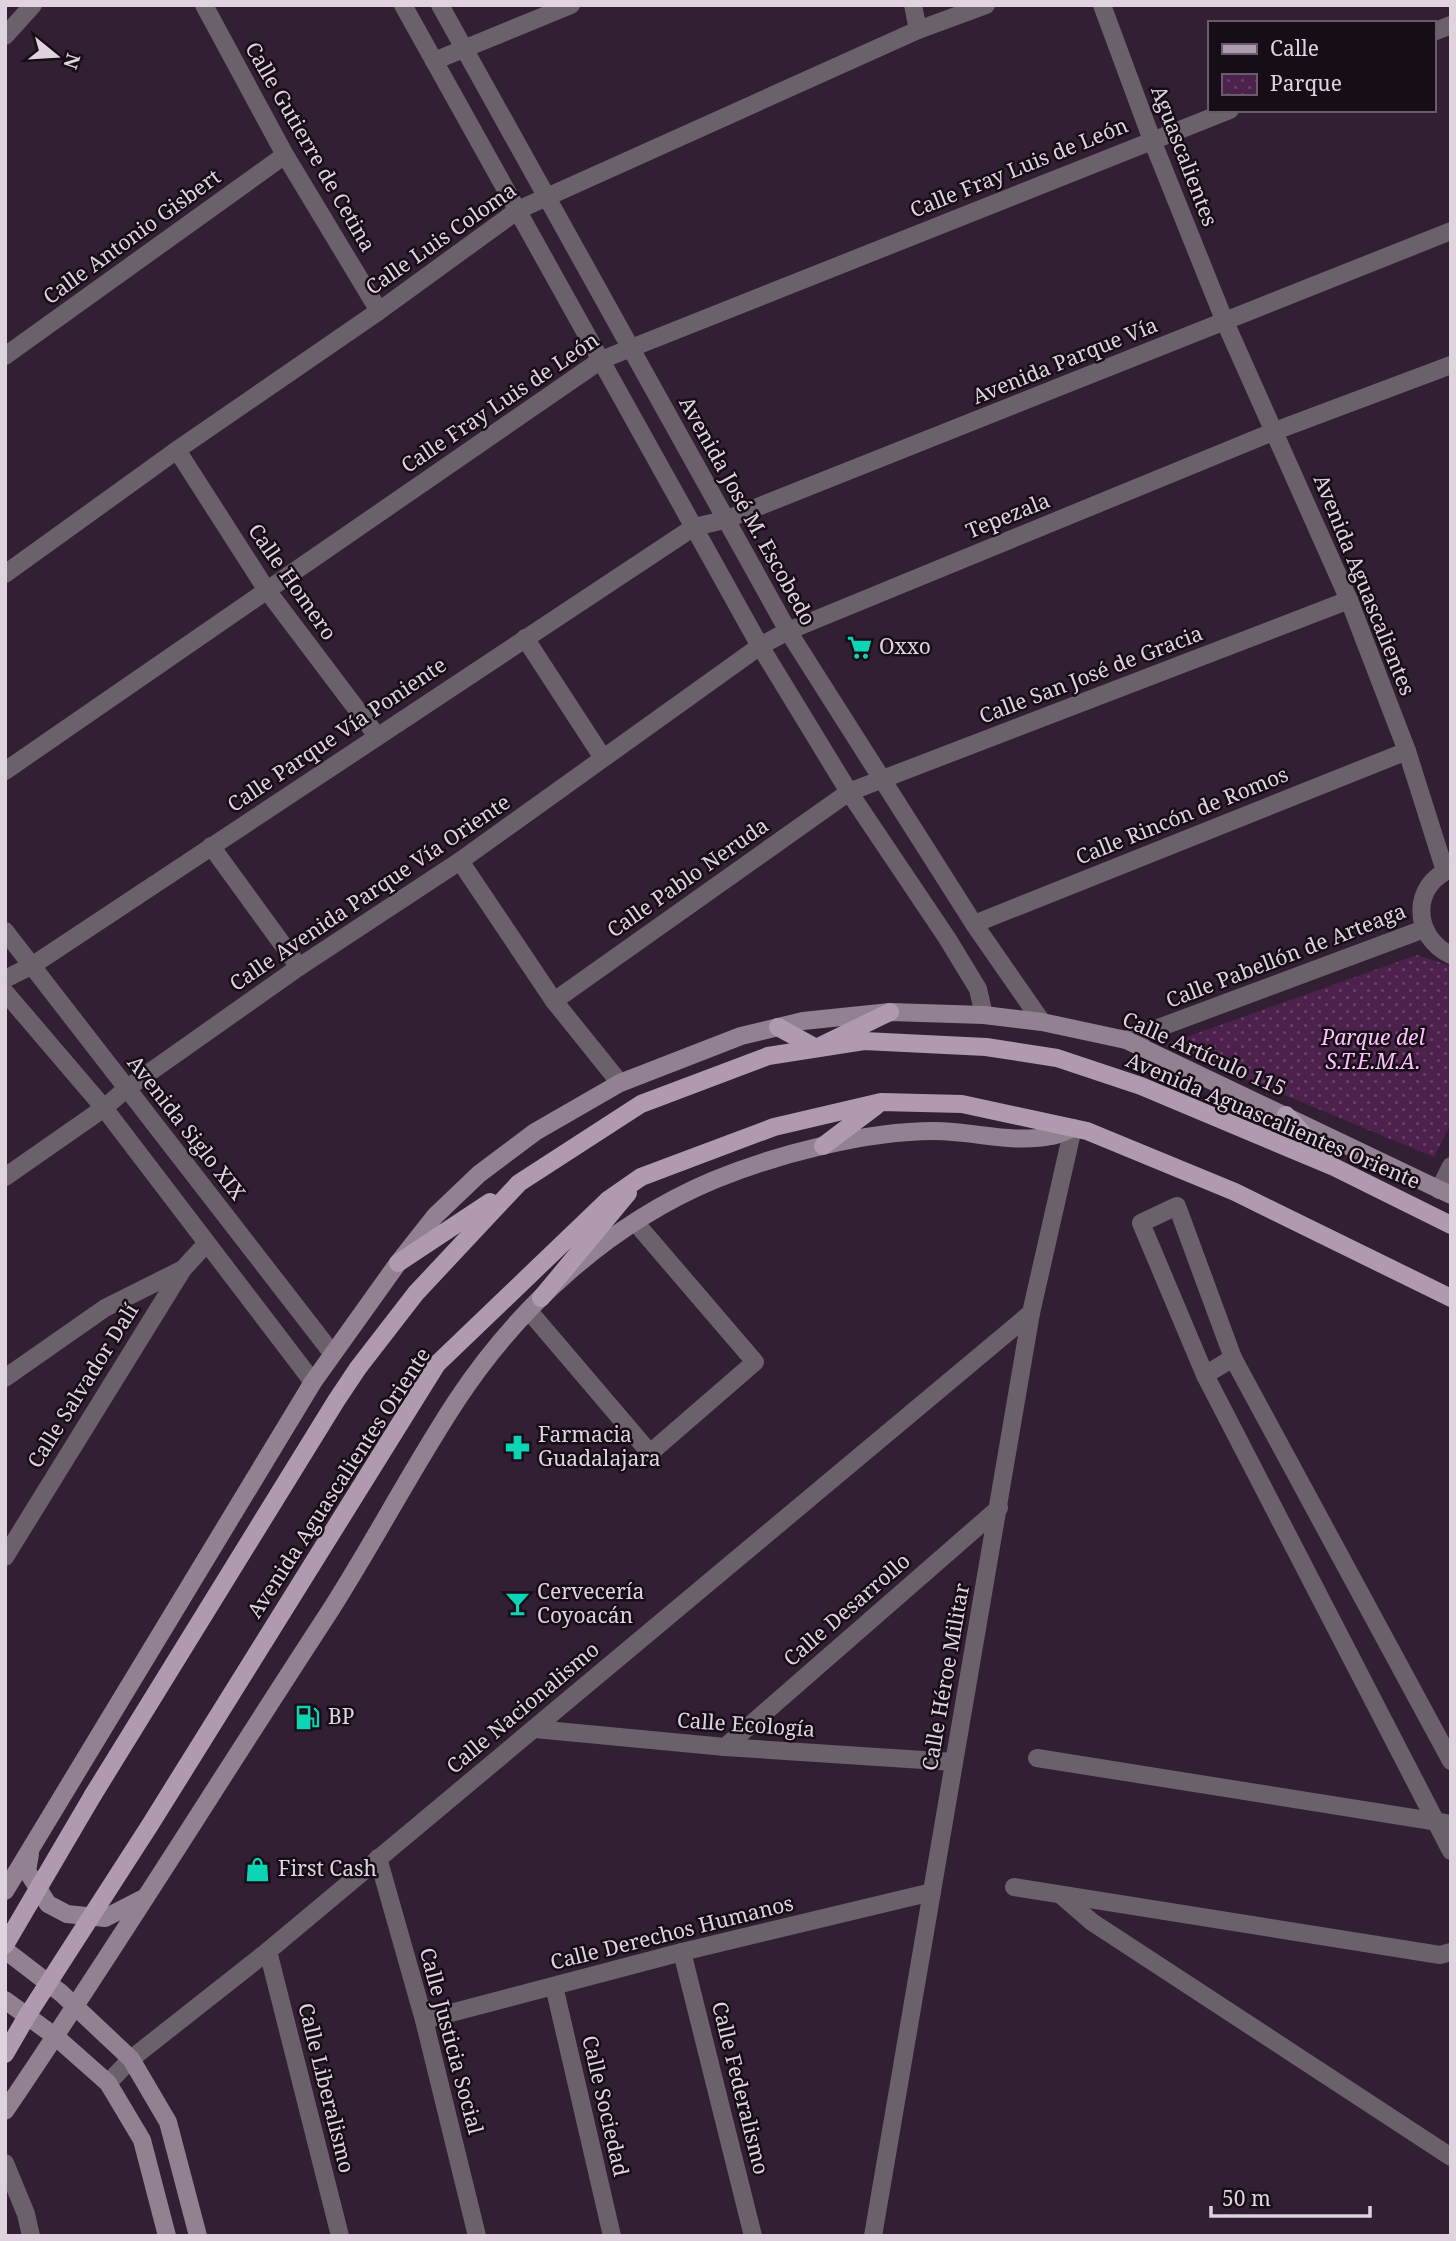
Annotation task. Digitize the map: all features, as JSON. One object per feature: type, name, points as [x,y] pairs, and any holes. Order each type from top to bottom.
[{"type":"main road","points":[[778,1027],[816,1048],[890,1012]]},
{"type":"main road","name":"Avenida Aguascalientes Oriente","points":[[5,1945],[93,1795],[350,1379],[416,1293],[519,1183],[641,1104],[768,1056],[864,1041],[986,1048],[1057,1058],[1141,1086],[1334,1167],[1451,1225]]},
{"type":"main road","points":[[823,1146],[881,1102]]},
{"type":"main road","name":"Avenida Aguascalientes Oriente","points":[[5,2053],[158,1814],[437,1364],[608,1200],[641,1177],[774,1127],[881,1102],[962,1104],[1087,1131],[1235,1192],[1451,1298]]},
{"type":"main road","points":[[1286,1115],[1334,1167]]},
{"type":"main road","points":[[535,1305],[641,1177]]},
{"type":"main road","points":[[398,1263],[519,1183]]},
{"type":"street","points":[[5,36],[33,5]]},
{"type":"street","name":"Calle Gutierre de Cetina","points":[[204,5],[285,155],[379,311]]},
{"type":"street","points":[[403,5],[760,646],[849,792],[978,989],[984,1015]]},
{"type":"street","name":"Avenida José M. Escobedo","points":[[440,5],[788,631],[974,924],[1042,1021]]},
{"type":"street","points":[[434,61],[571,5]]},
{"type":"street","points":[[913,5],[918,30]]},
{"type":"street","name":"Calle Luis Coloma","points":[[5,574],[518,210],[918,30],[986,5]]},
{"type":"street","name":"Aguascalientes","points":[[1102,5],[1152,140],[1226,322]]},
{"type":"street","name":"Calle Fray Luis de León","points":[[5,771],[265,589],[601,360],[1225,112]]},
{"type":"street","name":"Calle Antonio Gisbert","points":[[5,356],[285,155]]},
{"type":"street","name":"Avenida Parque Vía","points":[[694,527],[724,520],[1451,231]]},
{"type":"street","name":"Avenida Aguascalientes","points":[[1226,322],[1349,600],[1407,751],[1448,870]]},
{"type":"street","points":[[1275,431],[1451,365]]},
{"type":"street","name":"Tepezala","points":[[760,646],[788,631],[1275,431]]},
{"type":"street","name":"Calle Homero","points":[[177,450],[265,589],[377,736]]},
{"type":"street","name":"Calle Parque Vía Poniente","points":[[5,979],[33,965],[694,527]]},
{"type":"street","name":"Calle San José de Gracia","points":[[849,792],[1349,600]]},
{"type":"street","points":[[525,638],[603,758]]},
{"type":"street","name":"Calle Avenida Parque Vía Oriente","points":[[5,1177],[299,967],[460,861],[760,646]]},
{"type":"street","name":"Calle Rincón de Romos","points":[[974,924],[1407,751]]},
{"type":"street","name":"Calle Pablo Neruda","points":[[554,1001],[849,792]]},
{"type":"street","points":[[211,846],[299,967]]},
{"type":"street","points":[[460,861],[554,1001],[620,1083]]},
{"type":"street","points":[[1448,870],[1434,879],[1426,890],[1421,916],[1423,929],[1430,941],[1441,951],[1451,955]]},
{"type":"street","name":"Calle Pabellón de Arteaga","points":[[1126,1040],[1423,929]]},
{"type":"street","name":"Avenida Siglo XIX","points":[[5,931],[332,1353]]},
{"type":"street","points":[[5,992],[104,1108],[313,1382]]},
{"type":"street","name":"Calle Artículo 115","points":[[332,1353],[435,1216],[479,1174],[535,1132],[620,1083],[741,1036],[845,1015],[890,1012],[984,1015],[1042,1021],[1126,1040],[1445,1192]]},
{"type":"street","points":[[5,2111],[76,2007],[352,1576],[458,1399],[502,1339],[585,1258],[635,1222],[715,1180],[823,1146],[894,1134],[935,1131],[1014,1138],[1051,1136],[1073,1128]]},
{"type":"street","name":"Calle Héroe Militar","points":[[873,2236],[1031,1313],[1073,1128]]},
{"type":"street","points":[[1445,1192],[1451,1167]]},
{"type":"street","points":[[1451,1761],[1233,1357],[1177,1206],[1142,1223],[1205,1375],[1443,1823],[1451,1850]]},
{"type":"street","points":[[535,1305],[650,1453],[755,1362],[635,1222]]},
{"type":"street","name":"Calle Salvador Dalí","points":[[5,1556],[183,1269],[206,1244]]},
{"type":"street","points":[[5,1378],[105,1308],[183,1269]]},
{"type":"street","name":"Calle Nacionalismo","points":[[108,2083],[131,2059],[268,1951],[1031,1313]]},
{"type":"street","points":[[5,1891],[332,1353]]},
{"type":"street","points":[[1205,1375],[1233,1357]]},
{"type":"street","name":"Calle Desarrollo","points":[[725,1747],[999,1508]]},
{"type":"street","name":"Calle Ecología","points":[[535,1728],[725,1747],[954,1762]]},
{"type":"street","points":[[1037,1758],[1443,1823]]},
{"type":"street","points":[[30,1851],[27,1871],[48,1904],[67,1914],[105,1918],[144,1898]]},
{"type":"street","name":"Calle Justicia Social","points":[[378,1858],[424,2020],[477,2236]]},
{"type":"street","points":[[1014,1887],[1440,1955],[1451,1952]]},
{"type":"street","name":"Calle Derechos Humanos","points":[[424,2020],[682,1952],[932,1892]]},
{"type":"street","points":[[1062,1896],[1092,1922],[1451,2157]]},
{"type":"street","points":[[5,1950],[76,2007],[131,2059],[167,2122],[198,2236]]},
{"type":"street","name":"Calle Liberalismo","points":[[268,1951],[340,2236]]},
{"type":"street","name":"Calle Federalismo","points":[[682,1952],[753,2236]]},
{"type":"street","name":"Calle Sociedad","points":[[554,1986],[612,2236]]},
{"type":"street","points":[[5,2000],[56,2037],[108,2083],[142,2140],[167,2236]]},
{"type":"street","points":[[5,2163],[26,2214],[31,2236]]},
{"type":"green space","name":"Parque del S.T.E.M.A.","points":[[1417,955],[1451,966],[1451,1123],[1434,1157],[1164,1045]]},
{"type":"place","name":"Oxxo","points":[[859,647]]},
{"type":"place","name":"Farmacia Guadalajara","points":[[518,1447]]},
{"type":"place","name":"Cervecería Coyoacán","points":[[517,1604]]},
{"type":"place","name":"BP","points":[[308,1717]]},
{"type":"place","name":"First Cash","points":[[258,1869]]}]
